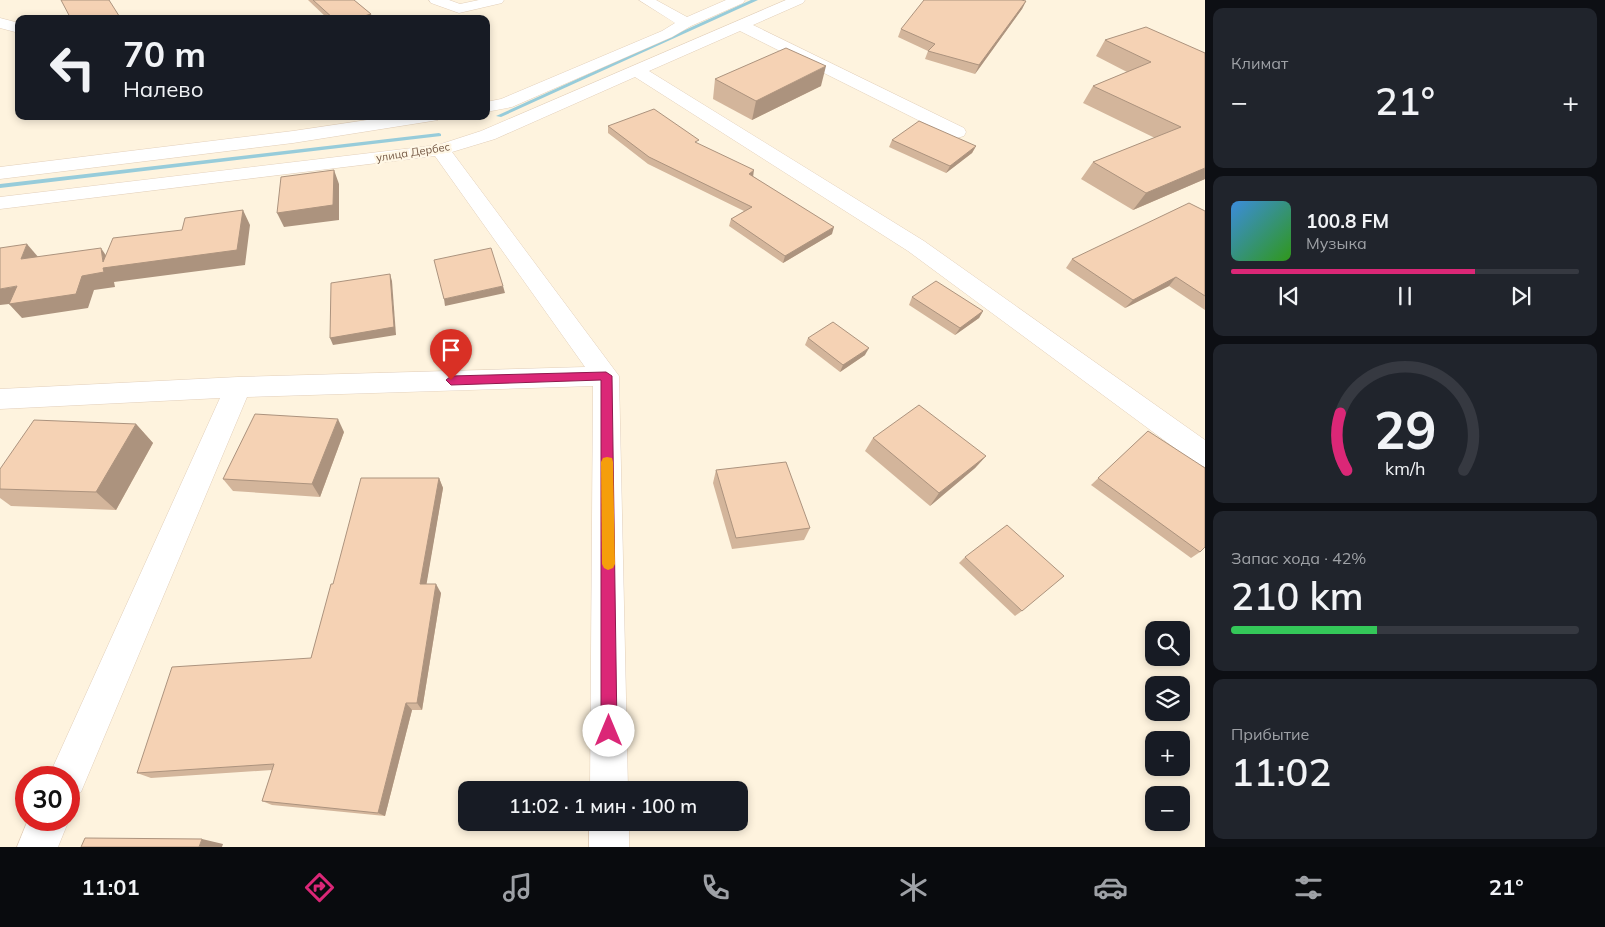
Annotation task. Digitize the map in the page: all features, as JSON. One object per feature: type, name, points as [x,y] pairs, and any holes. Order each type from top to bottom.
[{"type":"street","points":[[436,0],[460,9],[497,0]]},
{"type":"street","points":[[646,0],[686,23]]},
{"type":"street","points":[[490,106],[515,99],[667,34],[686,23],[738,0]]},
{"type":"street","name":"улица Дербес","points":[[0,203],[440,150],[488,135],[798,0]]},
{"type":"street","points":[[0,23],[15,27]]},
{"type":"street","points":[[740,25],[957,132]]},
{"type":"street","points":[[636,70],[916,246],[1205,455]]},
{"type":"street","points":[[0,172],[291,130],[392,120]]},
{"type":"street","points":[[476,120],[488,135]]},
{"type":"street","points":[[440,150],[606,376],[609,781]]},
{"type":"street","points":[[0,399],[238,387],[606,376]]},
{"type":"street","points":[[72,766],[238,387]]},
{"type":"street","points":[[37,847],[44,831]]},
{"type":"street","points":[[609,831],[609,847]]},
{"type":"building","points":[[61,0],[109,0],[118,15],[69,15]]},
{"type":"building","points":[[313,0],[354,0],[371,14],[368,15],[330,15]]},
{"type":"building","points":[[924,0],[1026,1],[979,65],[928,51],[935,44],[901,29]]},
{"type":"building","points":[[1146,27],[1205,53],[1205,168],[1146,193],[1093,162],[1181,127],[1093,86],[1151,62],[1105,40]]},
{"type":"building","points":[[786,48],[826,66],[756,101],[715,79]]},
{"type":"building","points":[[654,109],[699,140],[695,142],[754,170],[749,174],[834,227],[785,256],[731,219],[752,207],[649,157],[608,126]]},
{"type":"building","points":[[919,121],[976,146],[950,166],[892,140]]},
{"type":"building","points":[[334,170],[333,205],[277,213],[281,177]]},
{"type":"building","points":[[1189,203],[1205,211],[1205,296],[1176,277],[1133,300],[1072,259]]},
{"type":"building","points":[[243,210],[237,250],[103,268],[104,272],[82,276],[76,294],[9,304],[17,286],[0,289],[0,248],[27,244],[21,259],[101,248],[103,262],[113,238],[182,230],[185,218]]},
{"type":"building","points":[[491,248],[503,286],[444,299],[434,260]]},
{"type":"building","points":[[390,274],[394,327],[330,338],[331,283]]},
{"type":"building","points":[[936,281],[983,311],[960,328],[912,297]]},
{"type":"building","points":[[833,322],[869,348],[843,365],[808,338]]},
{"type":"building","points":[[919,405],[986,456],[939,493],[873,438]]},
{"type":"building","points":[[255,414],[338,419],[312,484],[223,479]]},
{"type":"building","points":[[34,420],[136,424],[96,492],[0,489],[0,469]]},
{"type":"building","points":[[1148,431],[1205,468],[1205,547],[1200,552],[1098,478]]},
{"type":"building","points":[[786,462],[810,528],[736,538],[716,470]]},
{"type":"building","points":[[361,478],[439,478],[420,584],[436,584],[417,703],[406,703],[378,813],[262,801],[274,764],[137,773],[172,667],[311,658]]},
{"type":"building","points":[[1007,525],[1064,576],[1022,611],[965,557]]},
{"type":"building","points":[[85,838],[202,839],[199,847],[81,847]]},
{"type":"waterway","points":[[499,116],[755,0]]},
{"type":"waterway","points":[[0,186],[439,135]]},
{"type":"slow traffic","points":[[607,462],[608,564]]},
{"type":"route","points":[[451,380],[606,376],[609,731]]}]
